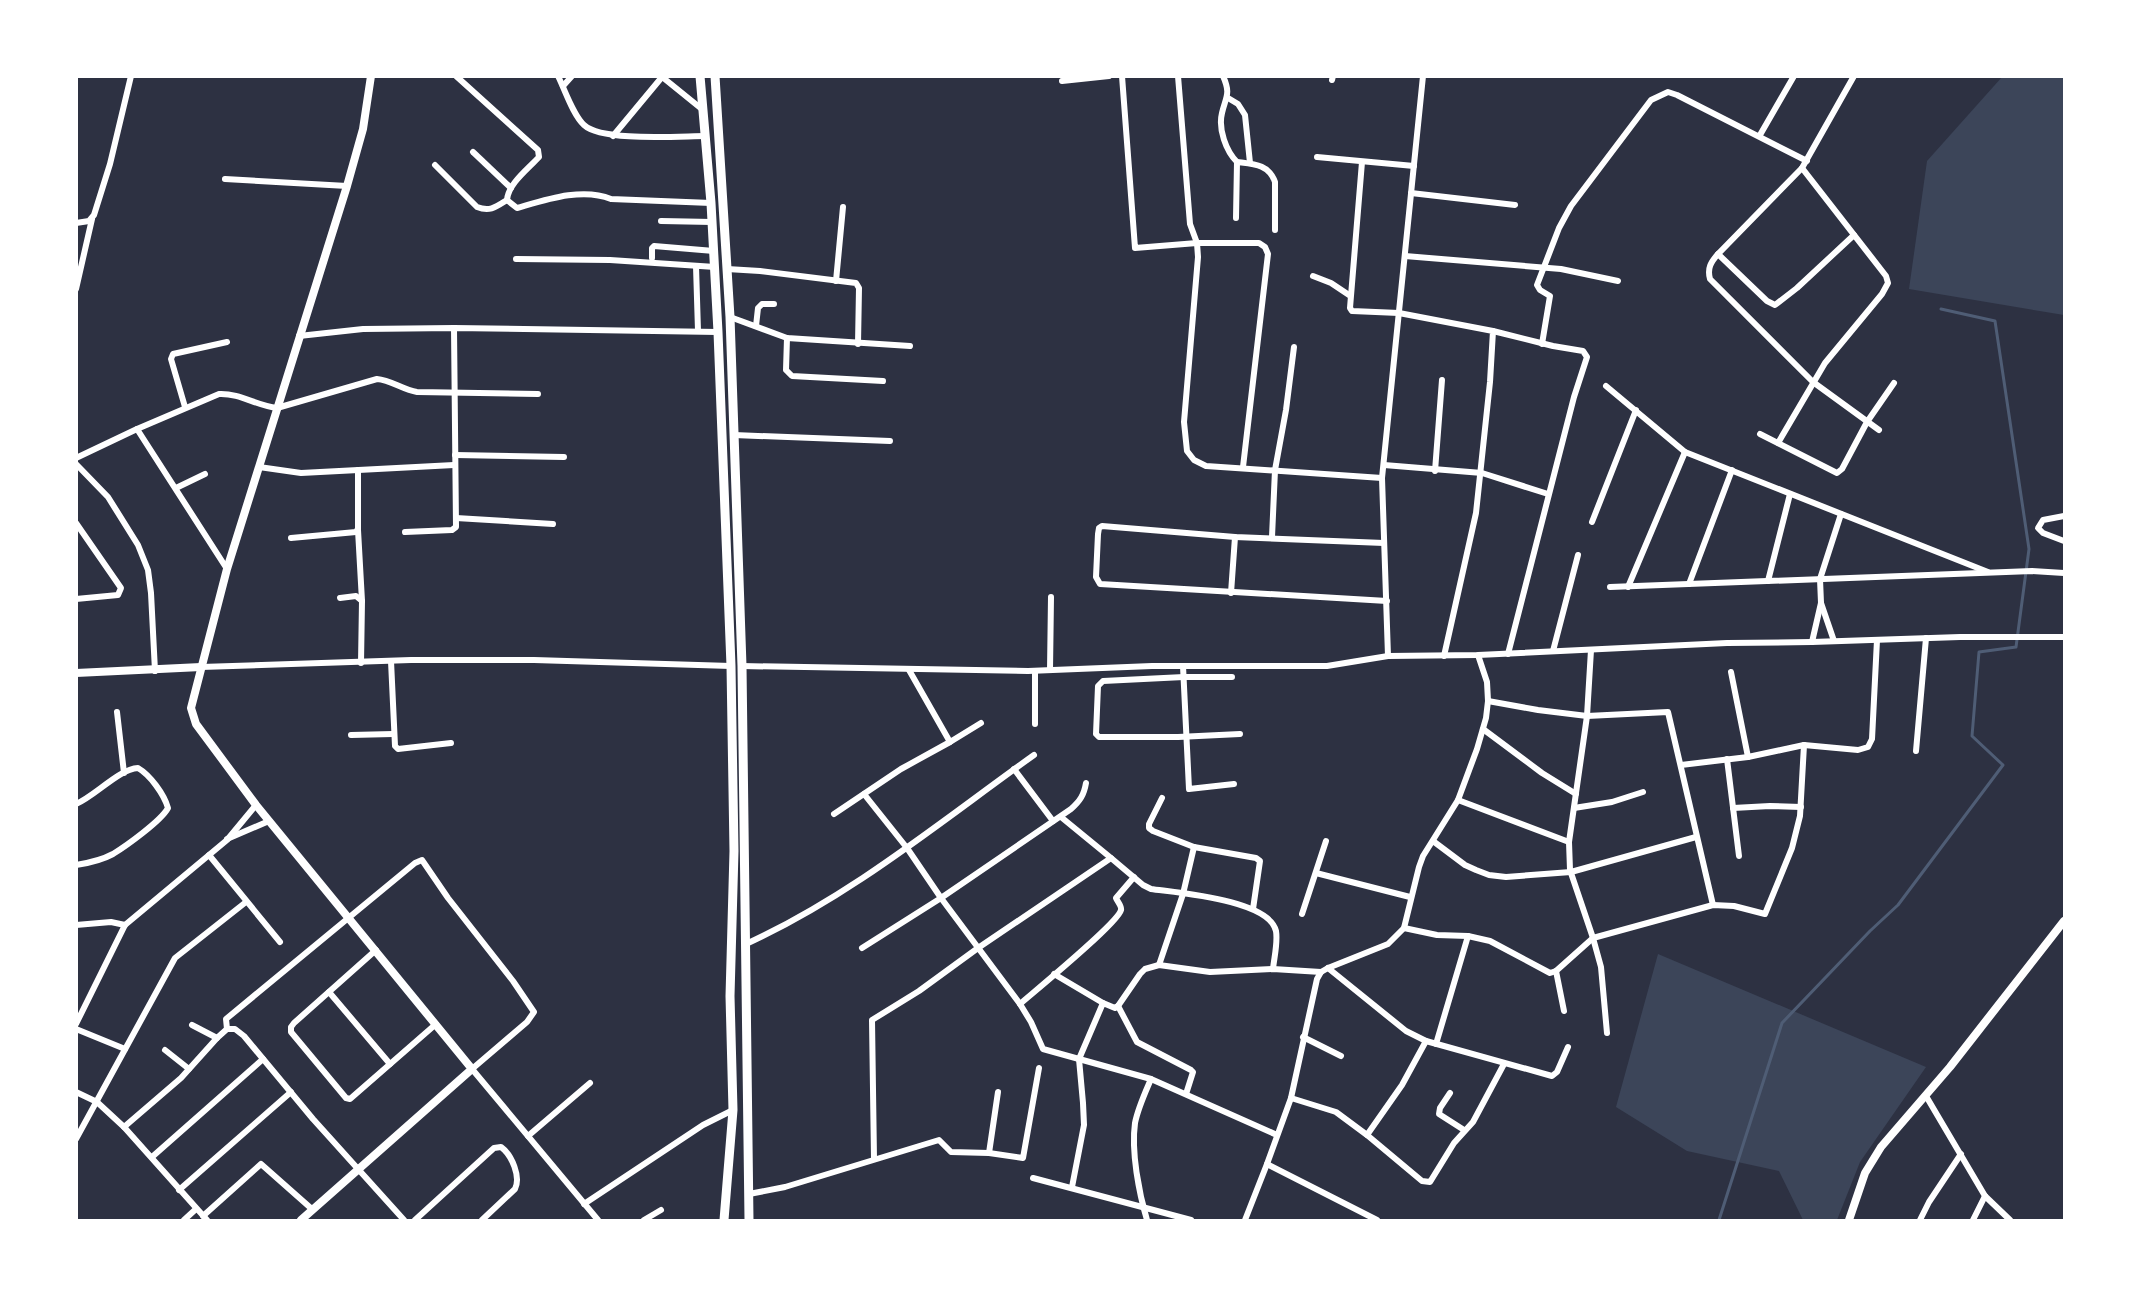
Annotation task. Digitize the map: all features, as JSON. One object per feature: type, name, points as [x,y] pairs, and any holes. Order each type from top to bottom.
[{"type":"highway","points":[[700,76],[715,267],[731,666],[734,851],[730,996],[733,1110],[724,1221]]},
{"type":"highway","points":[[716,76],[730,317],[742,666],[750,1221]]},
{"type":"street","points":[[76,289],[92,219],[110,164],[131,76]]},
{"type":"street","points":[[371,76],[363,129],[347,186],[227,569],[191,708],[196,724],[255,805],[597,1221]]},
{"type":"street","points":[[435,165],[477,207],[486,210],[493,209],[507,200],[511,188],[539,157],[538,150],[465,79],[456,76]]},
{"type":"street","points":[[558,76],[580,120],[585,127],[594,131],[613,136],[706,136]]},
{"type":"street","points":[[563,86],[572,76]]},
{"type":"street","points":[[1062,81],[1109,76]]},
{"type":"street","points":[[1122,76],[1134,245],[1138,249],[1197,243],[1259,243],[1265,247],[1268,254],[1243,467]]},
{"type":"street","points":[[1178,76],[1190,224],[1197,243],[1198,257],[1184,422],[1187,451],[1194,460],[1206,466],[1382,478]]},
{"type":"street","points":[[1223,76],[1228,88],[1228,98],[1222,115],[1222,123],[1226,145],[1237,162],[1236,218]]},
{"type":"street","points":[[1388,656],[1382,478],[1423,76]]},
{"type":"street","points":[[1760,135],[1794,76]]},
{"type":"street","points":[[1854,76],[1802,168],[1718,254],[1708,269],[1710,279],[1813,382],[1879,430]]},
{"type":"street","points":[[613,136],[661,77],[703,110]]},
{"type":"street","points":[[1542,344],[1550,295],[1538,288],[1543,268],[1559,228],[1571,206],[1651,100],[1668,92],[1677,95],[1760,135],[1807,161]]},
{"type":"street","points":[[1228,98],[1238,104],[1245,115],[1250,163]]},
{"type":"street","points":[[473,152],[511,188]]},
{"type":"street","points":[[1317,158],[1414,166]]},
{"type":"street","points":[[1237,162],[1263,166],[1273,175],[1275,230]]},
{"type":"street","points":[[1362,162],[1348,304],[1352,310],[1400,313],[1493,331],[1542,344],[1583,351],[1587,357],[1548,494],[1508,654]]},
{"type":"street","points":[[1778,443],[1813,382],[1887,286],[1886,276],[1802,168]]},
{"type":"street","points":[[225,178],[347,186]]},
{"type":"street","points":[[1412,193],[1515,206]]},
{"type":"street","points":[[507,200],[517,208],[569,196],[595,194],[611,199],[711,203]]},
{"type":"street","points":[[836,281],[843,207]]},
{"type":"street","points":[[76,223],[92,219]]},
{"type":"street","points":[[661,221],[712,222]]},
{"type":"street","points":[[1718,254],[1767,301],[1775,304],[1797,288],[1854,235]]},
{"type":"street","points":[[652,258],[654,246],[714,251]]},
{"type":"street","points":[[1405,256],[1561,269],[1618,281]]},
{"type":"street","points":[[516,259],[610,260],[715,267]]},
{"type":"street","points":[[696,266],[698,331]]},
{"type":"street","points":[[727,269],[856,283],[859,288],[858,344]]},
{"type":"street","points":[[1313,276],[1331,283],[1349,295]]},
{"type":"street","points":[[756,326],[758,308],[762,304],[774,304]]},
{"type":"street","points":[[730,317],[786,338],[910,346]]},
{"type":"street","points":[[299,336],[363,329],[454,328],[718,332]]},
{"type":"street","points":[[405,532],[452,530],[456,527],[454,328]]},
{"type":"street","points":[[1444,657],[1476,513],[1482,473],[1493,331]]},
{"type":"street","points":[[786,338],[786,370],[792,376],[883,381]]},
{"type":"street","points":[[185,408],[171,356],[227,342]]},
{"type":"street","points":[[1272,537],[1275,470],[1294,347]]},
{"type":"street","points":[[76,458],[219,394],[233,393],[267,407],[277,408],[383,379],[411,392],[538,394]]},
{"type":"street","points":[[1435,471],[1442,380]]},
{"type":"street","points":[[1760,434],[1837,473],[1842,469],[1867,422],[1894,383]]},
{"type":"street","points":[[1606,386],[1685,452],[1990,573]]},
{"type":"street","points":[[1593,522],[1636,410]]},
{"type":"street","points":[[137,429],[227,569]]},
{"type":"street","points":[[734,435],[890,441]]},
{"type":"street","points":[[1628,587],[1685,452]]},
{"type":"street","points":[[455,454],[564,457]]},
{"type":"street","points":[[76,464],[108,497],[138,545],[148,570],[154,671]]},
{"type":"street","points":[[259,467],[301,473],[454,465]]},
{"type":"street","points":[[1384,465],[1435,471],[1482,473],[1548,494]]},
{"type":"street","points":[[358,470],[358,530],[362,601],[361,663]]},
{"type":"street","points":[[1689,584],[1732,470]]},
{"type":"street","points":[[176,488],[206,474]]},
{"type":"street","points":[[1768,581],[1790,494]]},
{"type":"street","points":[[1812,642],[1821,603],[1820,579],[1841,514]]},
{"type":"street","points":[[2064,516],[2043,520],[2038,528],[2043,533],[2064,541]]},
{"type":"street","points":[[456,518],[553,524]]},
{"type":"street","points":[[76,523],[121,588],[118,595],[76,599]]},
{"type":"street","points":[[1384,543],[1235,537],[1102,526],[1098,534],[1096,577],[1100,584],[1386,601]]},
{"type":"street","points":[[291,538],[353,534],[358,530]]},
{"type":"street","points":[[1231,593],[1235,537]]},
{"type":"street","points":[[1553,651],[1578,555]]},
{"type":"street","points":[[1610,587],[2032,571],[2064,573]]},
{"type":"street","points":[[340,598],[356,596],[362,601]]},
{"type":"street","points":[[1050,670],[1051,597]]},
{"type":"street","points":[[1821,603],[1834,641]]},
{"type":"street","points":[[742,666],[1035,671],[1183,666],[1327,666],[1388,656],[1444,657],[1727,643],[2064,637]]},
{"type":"street","points":[[1916,751],[1926,638]]},
{"type":"street","points":[[1681,765],[1748,756],[1804,745],[1858,750],[1869,745],[1872,739],[1877,640]]},
{"type":"street","points":[[1591,650],[1587,716],[1569,842],[1571,872],[1601,967],[1607,1033]]},
{"type":"street","points":[[1054,974],[1114,1008],[1118,1006],[1145,969],[1159,965],[1210,972],[1273,969],[1321,972],[1388,944],[1404,928],[1419,867],[1458,800],[1471,769],[1483,729],[1488,700],[1487,682],[1478,655]]},
{"type":"street","points":[[76,673],[391,661],[534,660],[731,666]]},
{"type":"street","points":[[391,661],[394,744],[398,749],[451,743]]},
{"type":"street","points":[[1183,666],[1189,789],[1233,784]]},
{"type":"street","points":[[909,670],[950,742]]},
{"type":"street","points":[[1035,671],[1035,724]]},
{"type":"street","points":[[1731,672],[1748,756]]},
{"type":"street","points":[[1232,677],[1103,681],[1098,686],[1096,734],[1099,737],[1188,737],[1240,734]]},
{"type":"street","points":[[1488,700],[1538,710],[1587,716],[1668,712],[1713,905]]},
{"type":"street","points":[[117,712],[124,773]]},
{"type":"street","points":[[834,814],[901,770],[981,723]]},
{"type":"street","points":[[1483,729],[1542,773],[1576,794]]},
{"type":"street","points":[[351,735],[393,734]]},
{"type":"street","points":[[1404,928],[1480,938],[1500,945],[1547,972],[1556,971],[1593,938],[1713,905],[1734,906],[1766,913],[1792,848],[1801,807],[1804,745]]},
{"type":"street","points":[[746,944],[778,929],[849,887],[907,848],[1034,755]]},
{"type":"street","points":[[1727,759],[1739,856]]},
{"type":"street","points":[[76,804],[87,800],[133,768],[143,771],[162,795],[168,808],[159,819],[112,854],[76,865]]},
{"type":"street","points":[[1014,769],[1053,821]]},
{"type":"street","points":[[862,948],[941,898],[1060,816],[1080,801],[1086,783]]},
{"type":"street","points":[[1574,808],[1612,802],[1643,792]]},
{"type":"street","points":[[864,794],[907,848],[1020,1004],[1043,1049],[1150,1079],[1277,1135]]},
{"type":"street","points":[[1162,798],[1149,828],[1194,847],[1256,858],[1260,861],[1253,909]]},
{"type":"street","points":[[1458,800],[1569,842]]},
{"type":"street","points":[[76,1024],[124,925],[227,840],[255,805]]},
{"type":"street","points":[[1733,808],[1801,807]]},
{"type":"street","points":[[1060,816],[1143,885],[1151,889],[1238,903],[1253,909],[1270,921],[1276,930],[1273,969]]},
{"type":"street","points":[[227,840],[269,821]]},
{"type":"street","points":[[1433,841],[1465,865],[1489,875],[1506,876],[1571,872],[1696,837]]},
{"type":"street","points":[[1302,914],[1326,841]]},
{"type":"street","points":[[1159,965],[1183,894],[1194,847]]},
{"type":"street","points":[[209,855],[280,942]]},
{"type":"street","points":[[874,1159],[872,1020],[918,991],[1111,858]]},
{"type":"street","points":[[228,1029],[226,1019],[421,859],[534,1012],[527,1022],[301,1221]]},
{"type":"street","points":[[1316,873],[1410,897]]},
{"type":"street","points":[[1020,1004],[1087,946],[1121,911],[1122,907],[1116,898],[1134,877]]},
{"type":"street","points":[[76,1140],[174,958],[246,902]]},
{"type":"street","points":[[1849,1221],[1860,1185],[1881,1147],[1979,1031],[2064,921]]},
{"type":"street","points":[[76,925],[111,922],[124,925]]},
{"type":"street","points":[[1436,1044],[1468,936]]},
{"type":"street","points":[[376,950],[294,1023],[291,1032],[346,1098],[354,1096],[436,1024]]},
{"type":"street","points":[[1328,968],[1397,1025],[1426,1041],[1552,1076],[1557,1072],[1568,1047]]},
{"type":"street","points":[[1556,971],[1564,1011]]},
{"type":"street","points":[[1245,1221],[1291,1098],[1314,988],[1321,972]]},
{"type":"street","points":[[329,992],[390,1064]]},
{"type":"street","points":[[1072,1187],[1083,1125],[1079,1059],[1103,1003]]},
{"type":"street","points":[[1118,1006],[1137,1042],[1193,1072],[1186,1094]]},
{"type":"street","points":[[192,1025],[216,1038]]},
{"type":"street","points":[[76,1029],[125,1049]]},
{"type":"street","points":[[124,1127],[189,1069],[216,1038],[228,1029],[235,1029],[244,1036],[404,1221]]},
{"type":"street","points":[[1303,1037],[1341,1056]]},
{"type":"street","points":[[1367,1135],[1402,1085],[1426,1041]]},
{"type":"street","points":[[165,1050],[189,1069]]},
{"type":"street","points":[[152,1157],[263,1059]]},
{"type":"street","points":[[1291,1098],[1336,1112],[1422,1181],[1428,1183],[1464,1131],[1476,1118],[1504,1064]]},
{"type":"street","points":[[749,1194],[785,1187],[939,1140],[951,1152],[989,1153],[1023,1158],[1039,1068]]},
{"type":"street","points":[[1147,1221],[1139,1186],[1135,1130],[1150,1079]]},
{"type":"street","points":[[528,1136],[590,1083]]},
{"type":"street","points":[[76,1092],[97,1102],[124,1127],[205,1218],[261,1164],[314,1210]]},
{"type":"street","points":[[179,1190],[291,1092]]},
{"type":"street","points":[[989,1153],[998,1092]]},
{"type":"street","points":[[1450,1093],[1440,1107],[1439,1114],[1464,1131]]},
{"type":"street","points":[[1926,1096],[1985,1196],[2010,1221]]},
{"type":"street","points":[[584,1204],[702,1125],[733,1110]]},
{"type":"street","points":[[415,1221],[494,1149],[501,1147],[509,1155],[518,1184],[482,1221]]},
{"type":"street","points":[[1920,1221],[1929,1202],[1961,1154]]},
{"type":"street","points":[[1268,1164],[1377,1221]]},
{"type":"street","points":[[1033,1178],[1143,1206],[1191,1221]]},
{"type":"street","points":[[1973,1221],[1985,1196]]},
{"type":"street","points":[[184,1221],[196,1209]]},
{"type":"street","points":[[644,1221],[661,1210]]},
{"type":"shaded area","points":[[2002,77],[2064,77],[2064,315],[1909,289],[1927,161]]},
{"type":"shaded area","points":[[1658,954],[1926,1067],[1860,1162],[1837,1220],[1803,1220],[1779,1171],[1687,1151],[1616,1107]]},
{"type":"waterway","points":[[1719,1220],[1782,1023],[1898,905],[2003,765],[1972,736],[1979,652],[2016,647],[2029,549],[1995,321],[1941,309]]}]
